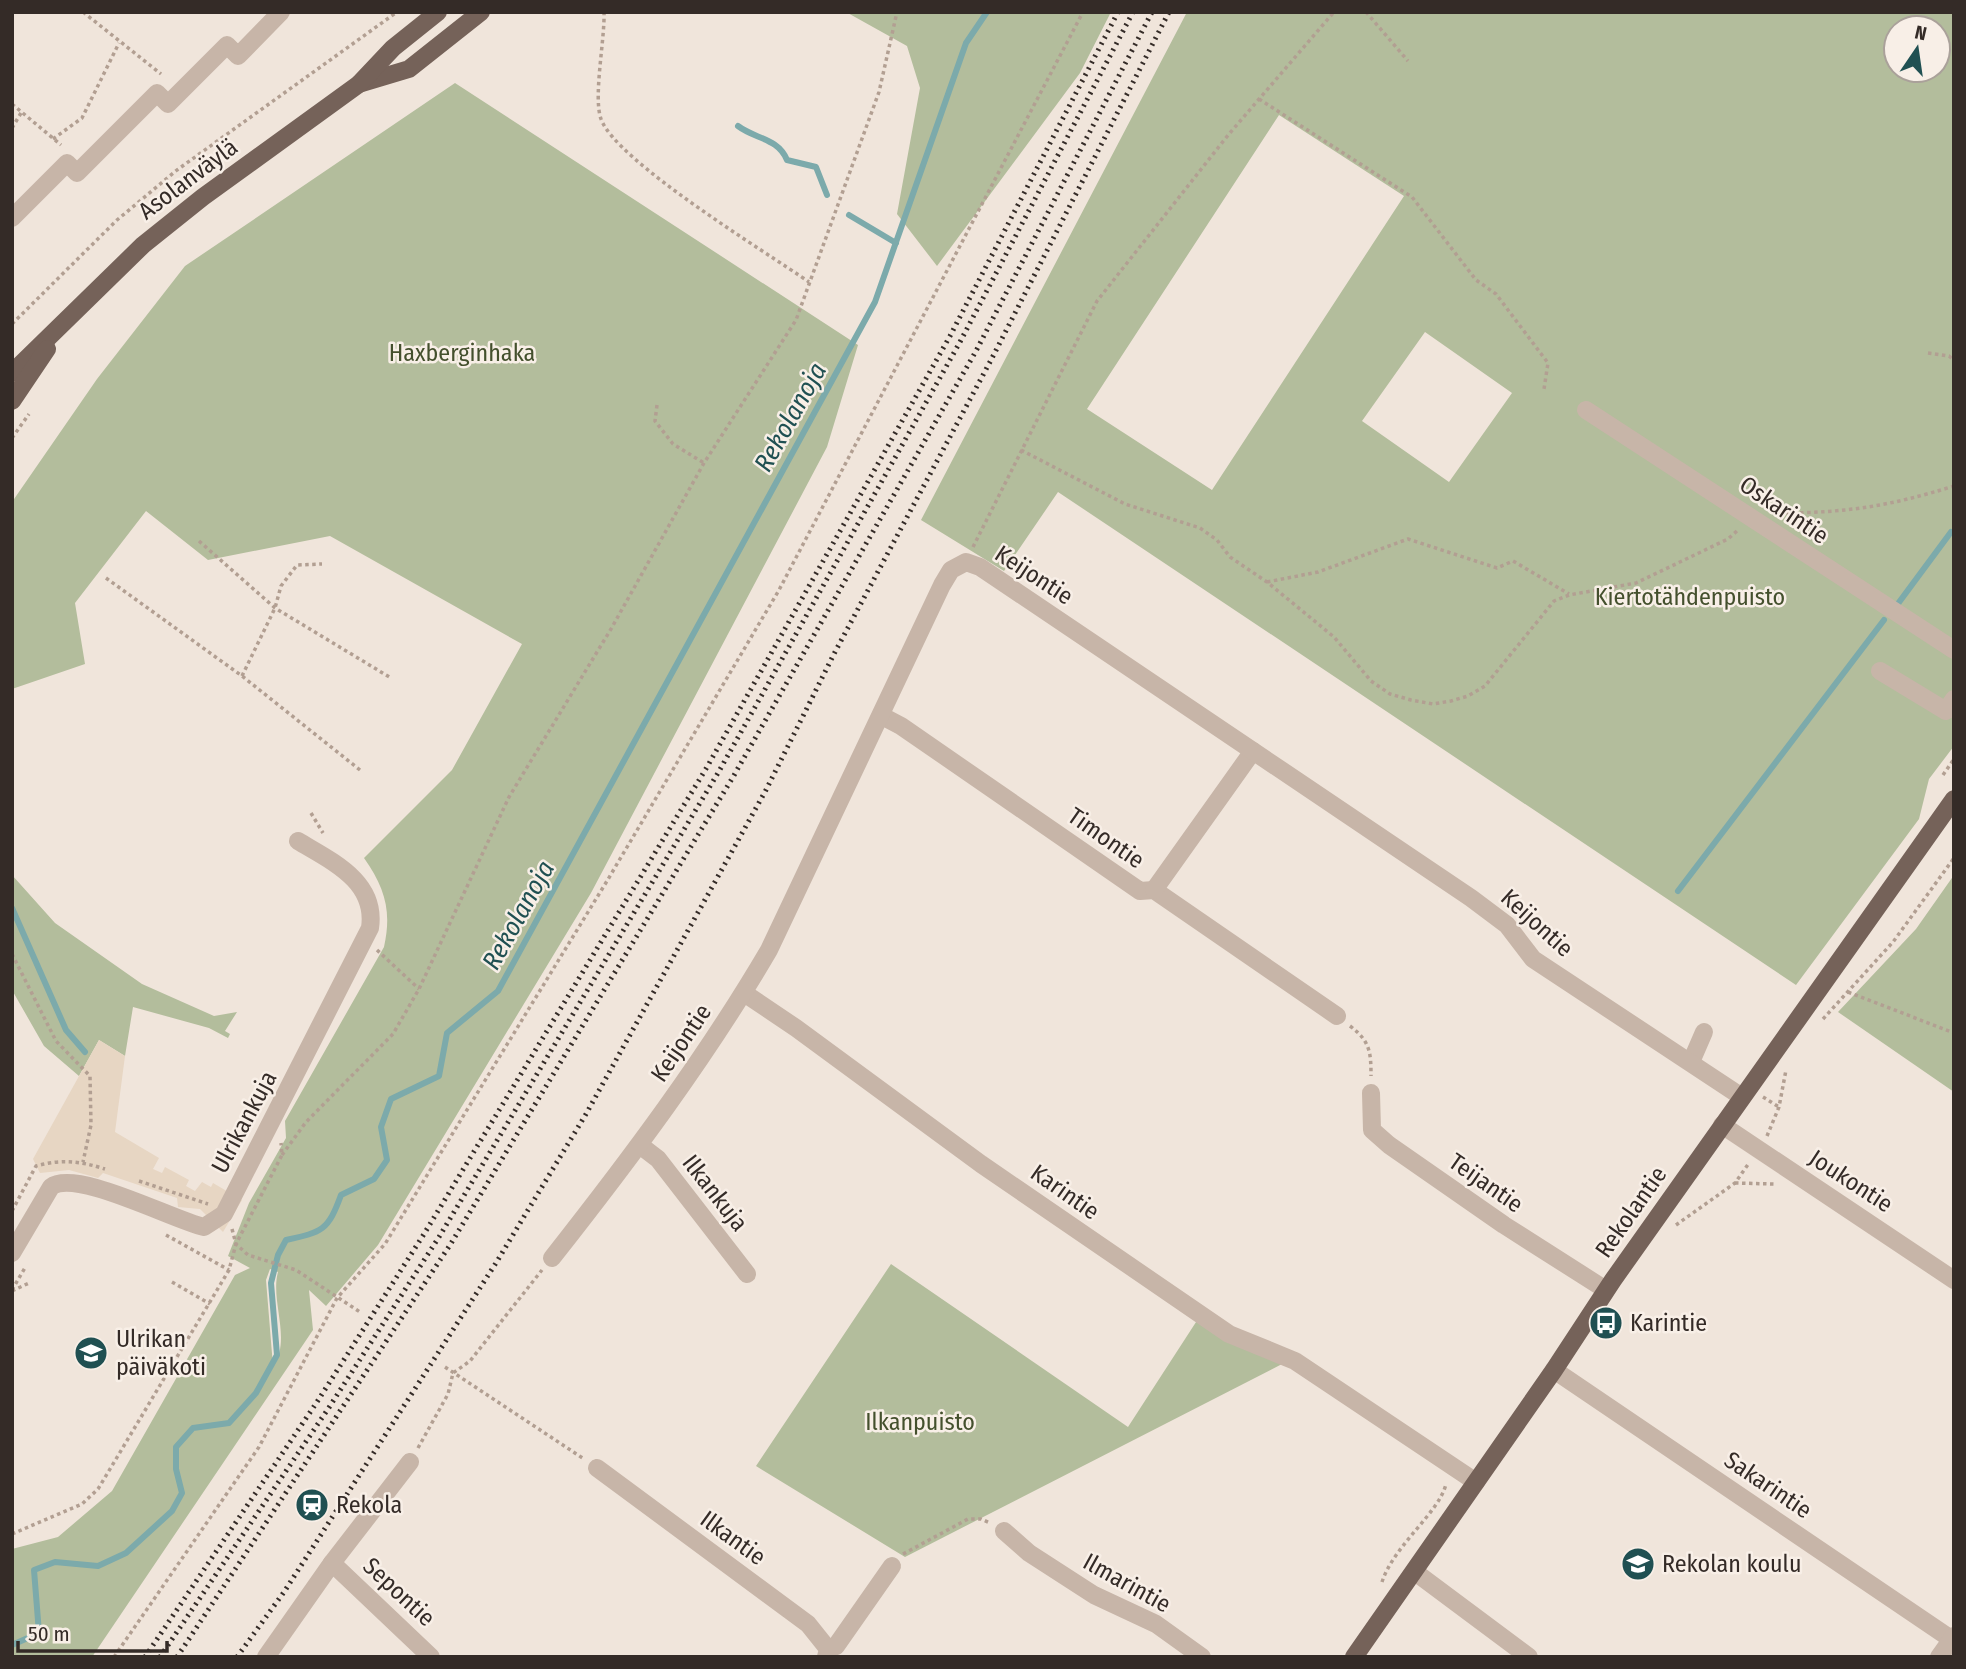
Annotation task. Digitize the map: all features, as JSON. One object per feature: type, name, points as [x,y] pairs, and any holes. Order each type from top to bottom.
[{"type":"main road","name":"Asolanväylä","points":[[12,373],[143,245],[203,197],[359,83],[393,48],[438,12]]},
{"type":"main road","name":"Asolanväylä","points":[[359,83],[410,69],[481,12]]},
{"type":"main road","name":"Asolanväylä","points":[[12,401],[60,329]]},
{"type":"main road","name":"Rekolantie","points":[[1354,1657],[1554,1370],[1606,1290],[1954,799]]},
{"type":"street","points":[[12,218],[67,163],[77,173],[157,93],[168,104],[227,45],[238,56],[281,12]]},
{"type":"street","name":"Oskarintie","points":[[1586,410],[1954,650]]},
{"type":"street","name":"Keijontie","points":[[552,1258],[641,1146],[744,993],[769,950],[942,585],[951,570],[966,562],[980,567],[1063,622],[1495,915],[1533,959],[1742,1097]]},
{"type":"street","points":[[1880,671],[1946,711],[1954,699]]},
{"type":"street","name":"Timontie","points":[[882,716],[901,726],[1140,891],[1154,890],[1337,1016]]},
{"type":"street","points":[[1154,890],[1253,751]]},
{"type":"street","name":"Ulrikankuja","points":[[12,1253],[51,1187],[61,1182],[96,1188],[204,1227],[224,1214],[370,928],[371,907],[354,879],[298,841]]},
{"type":"street","name":"Karintie","points":[[744,993],[796,1027],[990,1170],[1229,1334],[1295,1361],[1476,1482]]},
{"type":"street","points":[[1691,1062],[1704,1032]]},
{"type":"street","name":"Teijantie","points":[[1371,1093],[1372,1130],[1389,1145],[1504,1225],[1606,1290]]},
{"type":"street","name":"Joukontie","points":[[1722,1125],[1954,1280]]},
{"type":"street","name":"Ilkankuja","points":[[641,1146],[657,1159],[747,1274]]},
{"type":"street","name":"Sakarintie","points":[[1554,1370],[1953,1639]]},
{"type":"street","points":[[266,1657],[332,1563],[410,1462]]},
{"type":"street","name":"Ilkantie","points":[[597,1468],[808,1623],[827,1653]]},
{"type":"street","name":"Ilmarintie","points":[[1004,1531],[1024,1560],[1156,1624],[1202,1657]]},
{"type":"street","name":"Sepontie","points":[[332,1563],[431,1657]]},
{"type":"street","points":[[827,1653],[836,1646],[892,1566]]},
{"type":"street","points":[[1415,1572],[1529,1657]]},
{"type":"street","points":[[1939,1657],[1953,1639]]},
{"type":"path","points":[[83,12],[182,90]]},
{"type":"path","points":[[604,12],[600,117],[611,138],[640,164],[809,282]]},
{"type":"path","points":[[282,1155],[306,1122],[393,1034],[419,989],[509,797],[611,629],[704,463],[796,320],[880,92],[897,12]]},
{"type":"path","points":[[114,1657],[259,1447],[337,1298],[385,1244],[779,590],[1083,12]]},
{"type":"path","points":[[966,562],[1097,301],[1259,99],[1334,12]]},
{"type":"path","points":[[1366,12],[1408,61]]},
{"type":"path","points":[[12,324],[117,220],[177,170],[394,13]]},
{"type":"path","points":[[53,139],[82,118],[119,43]]},
{"type":"path","points":[[1259,99],[1412,197],[1476,280],[1496,294],[1548,363],[1544,389]]},
{"type":"path","points":[[12,104],[61,145],[67,163]]},
{"type":"path","points":[[12,128],[21,113]]},
{"type":"path","points":[[1928,353],[1949,356],[1954,360]]},
{"type":"path","points":[[657,405],[655,421],[673,444],[704,463]]},
{"type":"path","points":[[12,438],[29,414]]},
{"type":"path","points":[[1021,450],[1125,504],[1200,528],[1217,540],[1230,556],[1267,582],[1334,637],[1371,681],[1390,694],[1433,704],[1468,696],[1485,686],[1554,601],[1569,595],[1636,583],[1728,538],[1751,517],[1892,505],[1954,486]]},
{"type":"path","points":[[1267,582],[1318,572],[1408,540],[1497,569],[1513,561],[1569,595]]},
{"type":"path","points":[[199,541],[275,608],[391,678]]},
{"type":"path","points":[[242,676],[275,608],[281,586],[297,565],[322,564]]},
{"type":"path","points":[[106,578],[242,676],[360,770]]},
{"type":"path","points":[[1942,775],[1954,759]]},
{"type":"path","points":[[1817,1025],[1893,943],[1954,858]]},
{"type":"path","points":[[375,948],[419,989]]},
{"type":"path","points":[[12,954],[56,1041],[90,1076],[91,1125],[83,1162]]},
{"type":"path","points":[[1848,992],[1954,1033]]},
{"type":"path","points":[[1337,1016],[1366,1040],[1371,1050],[1371,1093]]},
{"type":"path","points":[[1758,1150],[1779,1107],[1784,1076],[1790,1060]]},
{"type":"path","points":[[236,1244],[255,1258],[296,1270],[360,1312]]},
{"type":"path","points":[[410,1462],[448,1394],[453,1373],[470,1360],[552,1258]]},
{"type":"path","points":[[12,1534],[82,1504],[98,1489],[229,1270]]},
{"type":"path","points":[[172,1282],[210,1304]]},
{"type":"path","points":[[12,1291],[29,1283]]},
{"type":"path","points":[[445,1367],[597,1468]]},
{"type":"path","points":[[892,1566],[907,1549],[968,1519],[981,1519],[1004,1531]]},
{"type":"green space","points":[[846,12],[1111,12],[1080,73],[937,266],[897,214],[920,88],[907,46]]},
{"type":"green space","name":"Kiertotähdenpuisto","points":[[1187,12],[1954,12],[1954,746],[1929,779],[1919,819],[1796,985],[1058,492],[1004,571],[921,520]],"holes":[[[1279,115],[1404,196],[1212,490],[1087,409]],[[1425,332],[1512,393],[1449,482],[1362,421]]]},
{"type":"green space","name":"Haxberginhaka","points":[[455,83],[858,345],[827,447],[591,893],[378,1245],[326,1306],[309,1290],[313,1330],[92,1657],[12,1657],[12,1549],[58,1537],[112,1491],[235,1275],[250,1268],[228,1256],[249,1203],[286,1138],[285,1121],[384,947],[387,922],[385,900],[364,858],[452,770],[522,644],[330,536],[208,560],[146,511],[75,603],[85,664],[12,689],[12,502],[97,379],[185,266]],"holes":[[[270,1269],[278,1272],[276,1283],[281,1344],[273,1366],[266,1280]]]},
{"type":"green space","points":[[12,875],[55,923],[142,984],[214,1016],[237,1012],[225,1031],[230,1034],[228,1038],[209,1028],[133,1007],[125,1056],[99,1040],[79,1076],[44,1046],[12,990]]},
{"type":"green space","points":[[1954,875],[1954,1092],[1838,1012],[1916,929]]},
{"type":"green space","name":"Ilkanpuisto","points":[[891,1264],[1128,1427],[1198,1319],[1284,1363],[905,1557],[756,1466]]},
{"type":"shaded area","points":[[99,1040],[125,1056],[115,1132],[159,1158],[153,1169],[162,1173],[165,1167],[189,1180],[186,1186],[195,1191],[202,1182],[211,1187],[213,1183],[242,1200],[223,1232],[200,1209],[178,1207],[177,1198],[103,1173],[98,1178],[69,1170],[40,1173],[33,1159]]},
{"type":"waterway","name":"Rekolanoja","points":[[12,1645],[39,1633],[34,1570],[55,1562],[98,1566],[126,1553],[172,1511],[182,1493],[176,1469],[176,1447],[193,1428],[229,1423],[256,1393],[277,1355],[271,1283],[278,1255],[286,1240],[308,1235],[322,1228],[332,1216],[341,1195],[374,1179],[387,1160],[381,1127],[391,1099],[439,1076],[447,1033],[498,991],[875,302],[966,43],[987,12]]},
{"type":"waterway","points":[[738,126],[778,147],[787,160],[816,167],[827,195]]},
{"type":"waterway","points":[[849,215],[896,243]]},
{"type":"waterway","points":[[1897,605],[1951,532]]},
{"type":"waterway","points":[[1678,891],[1884,620]]},
{"type":"waterway","points":[[12,908],[66,1030],[85,1052]]},
{"type":"railway","points":[[145,1657],[317,1402],[424,1234],[707,767],[950,336],[1118,12]]},
{"type":"railway","points":[[160,1657],[328,1409],[439,1237],[718,773],[960,342],[1133,12]]},
{"type":"railway","points":[[177,1657],[450,1245],[733,777],[976,351],[1152,12]]},
{"type":"railway","points":[[237,1657],[284,1592],[496,1263],[586,1114],[766,790],[835,652],[991,360],[1169,12]]},
{"type":"place","name":"Karintie","points":[[1606,1323]]},
{"type":"place","name":"Ulrikan päiväkoti","points":[[91,1353]]},
{"type":"place","name":"Rekola","points":[[312,1505]]},
{"type":"place","name":"Rekolan koulu","points":[[1638,1564]]}]
